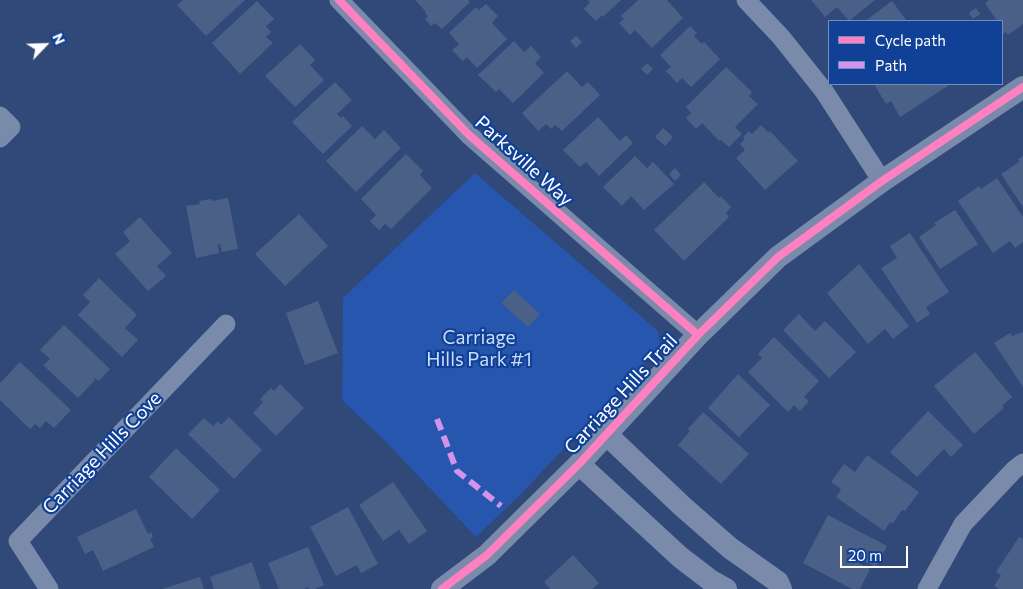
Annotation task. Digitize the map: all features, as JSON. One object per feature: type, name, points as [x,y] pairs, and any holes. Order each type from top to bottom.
[{"type":"street","name":"Parksville Way","points":[[339,0],[468,135],[698,335]]},
{"type":"street","points":[[746,0],[781,37],[824,91],[882,181]]},
{"type":"street","name":"Carriage Hills Trail","points":[[442,589],[487,555],[579,464],[698,335],[778,257],[882,181],[1023,87]]},
{"type":"street","points":[[0,116],[11,127],[0,138]]},
{"type":"street","name":"Carriage Hills Cove","points":[[49,589],[18,541],[226,324]]},
{"type":"street","points":[[606,434],[716,536],[778,582],[781,589]]},
{"type":"street","points":[[927,589],[963,524],[1014,470],[1023,463]]},
{"type":"street","points":[[579,464],[680,558],[726,589]]},
{"type":"green space","name":"Carriage Hills Park #1","points":[[475,173],[658,331],[660,344],[658,349],[519,496],[476,537],[386,442],[342,400],[343,298]]},
{"type":"building","points":[[183,0],[245,0],[206,36],[177,5]]},
{"type":"building","points":[[415,0],[468,0],[470,2],[442,29],[435,23],[431,26],[425,19],[428,16],[426,12]]},
{"type":"building","points":[[588,0],[621,0],[596,21],[584,9],[590,2]]},
{"type":"building","points":[[638,0],[667,0],[683,18],[652,48],[635,30],[630,35],[619,23],[624,19],[621,16]]},
{"type":"building","points":[[811,0],[875,0],[850,20],[837,7],[825,17]]},
{"type":"building","points":[[989,0],[1023,0],[1023,24],[1008,35],[1006,32],[1003,34],[1003,20],[996,20],[985,3]]},
{"type":"building","points":[[257,1],[274,19],[266,26],[271,32],[266,37],[273,43],[240,74],[212,43]]},
{"type":"building","points":[[892,1],[906,20],[866,20]]},
{"type":"building","points":[[486,4],[498,16],[492,23],[507,39],[477,68],[467,57],[463,61],[452,50],[459,44],[449,33],[476,7],[479,10]]},
{"type":"building","points":[[976,8],[980,14],[973,19],[969,13]]},
{"type":"building","points":[[690,26],[697,33],[694,36],[702,44],[704,42],[720,59],[691,87],[682,78],[677,83],[666,71],[671,67],[660,55]]},
{"type":"building","points":[[576,36],[582,42],[576,48],[570,41]]},
{"type":"building","points":[[514,41],[524,52],[531,46],[541,57],[535,63],[544,73],[513,103],[499,89],[496,92],[478,75]]},
{"type":"building","points":[[300,44],[315,60],[310,65],[324,80],[295,107],[265,76]]},
{"type":"building","points":[[647,63],[653,69],[647,75],[641,69]]},
{"type":"building","points":[[726,67],[752,92],[749,96],[758,104],[735,127],[742,134],[729,147],[721,140],[719,141],[702,123],[696,129],[686,118],[691,113],[686,107]]},
{"type":"building","points":[[567,71],[582,87],[588,82],[600,95],[562,131],[555,125],[551,129],[546,124],[538,131],[522,113]]},
{"type":"building","points":[[335,82],[352,100],[337,114],[341,118],[343,116],[352,126],[323,154],[292,122]]},
{"type":"building","points":[[875,85],[949,85],[900,117],[891,101],[886,104]]},
{"type":"building","points":[[598,117],[620,141],[626,135],[633,143],[599,176],[586,162],[580,167],[563,150]]},
{"type":"building","points":[[761,125],[768,132],[770,131],[798,161],[765,190],[736,158],[745,150],[740,144],[745,139],[743,137],[749,131],[752,134]]},
{"type":"building","points":[[362,126],[375,139],[384,130],[401,148],[356,192],[326,161]]},
{"type":"building","points":[[663,128],[673,137],[665,146],[655,137]]},
{"type":"building","points":[[406,154],[423,171],[420,175],[432,188],[391,229],[385,224],[379,230],[370,221],[376,215],[361,199]]},
{"type":"building","points":[[635,156],[647,168],[653,162],[674,184],[644,210],[631,196],[622,206],[603,187]]},
{"type":"building","points":[[1023,156],[1023,207],[1001,174],[1019,162],[1018,159]]},
{"type":"building","points":[[675,168],[681,175],[675,181],[669,174]]},
{"type":"building","points":[[997,178],[1023,217],[1023,242],[1015,248],[1010,241],[993,253],[958,201],[979,186],[981,189]]},
{"type":"building","points":[[704,182],[719,198],[721,196],[731,207],[726,213],[729,217],[684,261],[654,230]]},
{"type":"building","points":[[228,198],[238,249],[222,252],[220,244],[218,244],[219,253],[196,258],[186,206],[200,204],[199,201]]},
{"type":"building","points":[[955,210],[978,244],[940,269],[919,237],[936,225],[934,223]]},
{"type":"building","points":[[299,214],[328,246],[285,286],[255,254]]},
{"type":"building","points":[[140,217],[172,253],[157,266],[166,276],[148,291],[115,254],[130,241],[123,232]]},
{"type":"building","points":[[910,233],[949,292],[926,307],[930,314],[917,323],[881,268],[897,258],[890,246]]},
{"type":"building","points":[[859,264],[909,326],[893,339],[885,329],[868,344],[827,293]]},
{"type":"building","points":[[99,278],[137,315],[125,328],[138,340],[122,357],[78,315],[90,302],[83,295]]},
{"type":"building","points":[[514,290],[540,314],[528,327],[501,303]]},
{"type":"building","points":[[318,301],[338,353],[305,365],[286,313]]},
{"type":"building","points":[[799,314],[815,331],[825,321],[856,352],[829,378],[783,330]]},
{"type":"building","points":[[64,325],[110,369],[99,381],[95,378],[78,398],[43,365],[50,359],[40,350]]},
{"type":"building","points":[[1023,332],[1023,387],[994,343],[1010,333],[1012,336]]},
{"type":"building","points":[[774,337],[819,381],[804,397],[809,401],[800,411],[794,405],[788,412],[748,372],[762,358],[758,354]]},
{"type":"building","points":[[975,352],[1012,397],[1002,406],[1004,408],[974,434],[934,386]]},
{"type":"building","points":[[20,362],[71,410],[54,428],[46,421],[40,428],[35,424],[30,429],[0,400],[0,383]]},
{"type":"building","points":[[738,374],[770,405],[739,437],[708,408]]},
{"type":"building","points":[[280,384],[304,408],[276,436],[253,413],[263,402],[260,399],[271,388],[274,391]]},
{"type":"building","points":[[928,411],[963,445],[951,457],[944,449],[917,477],[890,452]]},
{"type":"building","points":[[703,412],[749,454],[721,484],[678,445],[690,431],[688,429]]},
{"type":"building","points":[[229,417],[262,450],[234,479],[188,434],[204,418],[213,426],[218,421],[221,425]]},
{"type":"building","points":[[176,448],[220,490],[192,519],[149,477]]},
{"type":"building","points":[[867,455],[919,492],[905,511],[902,510],[893,523],[890,522],[884,531],[836,497],[841,489],[831,482],[844,464],[855,472]]},
{"type":"building","points":[[393,482],[427,531],[409,544],[399,530],[383,541],[359,505]]},
{"type":"building","points":[[348,507],[378,564],[361,573],[357,565],[336,576],[310,527]]},
{"type":"building","points":[[136,509],[148,534],[151,532],[153,537],[150,539],[154,547],[103,571],[93,550],[85,554],[77,537]]},
{"type":"building","points":[[828,515],[887,546],[876,567],[860,559],[858,563],[870,569],[860,589],[852,589],[803,563]]},
{"type":"building","points":[[1019,537],[1023,539],[1023,589],[999,589],[994,586],[1001,575],[996,572]]},
{"type":"building","points":[[308,547],[324,585],[315,589],[309,589],[308,587],[304,589],[279,589],[268,563]]},
{"type":"building","points":[[573,555],[599,583],[592,589],[550,589],[544,582]]},
{"type":"building","points":[[252,562],[261,589],[214,589],[210,577]]},
{"type":"building","points":[[200,577],[204,589],[162,589]]},
{"type":"marked path","points":[[437,419],[457,471],[501,506]]},
{"type":"cycle path","points":[[339,0],[469,135],[698,335]]},
{"type":"cycle path","points":[[442,589],[487,555],[579,464],[698,335],[778,257],[882,181],[1023,87]]}]
